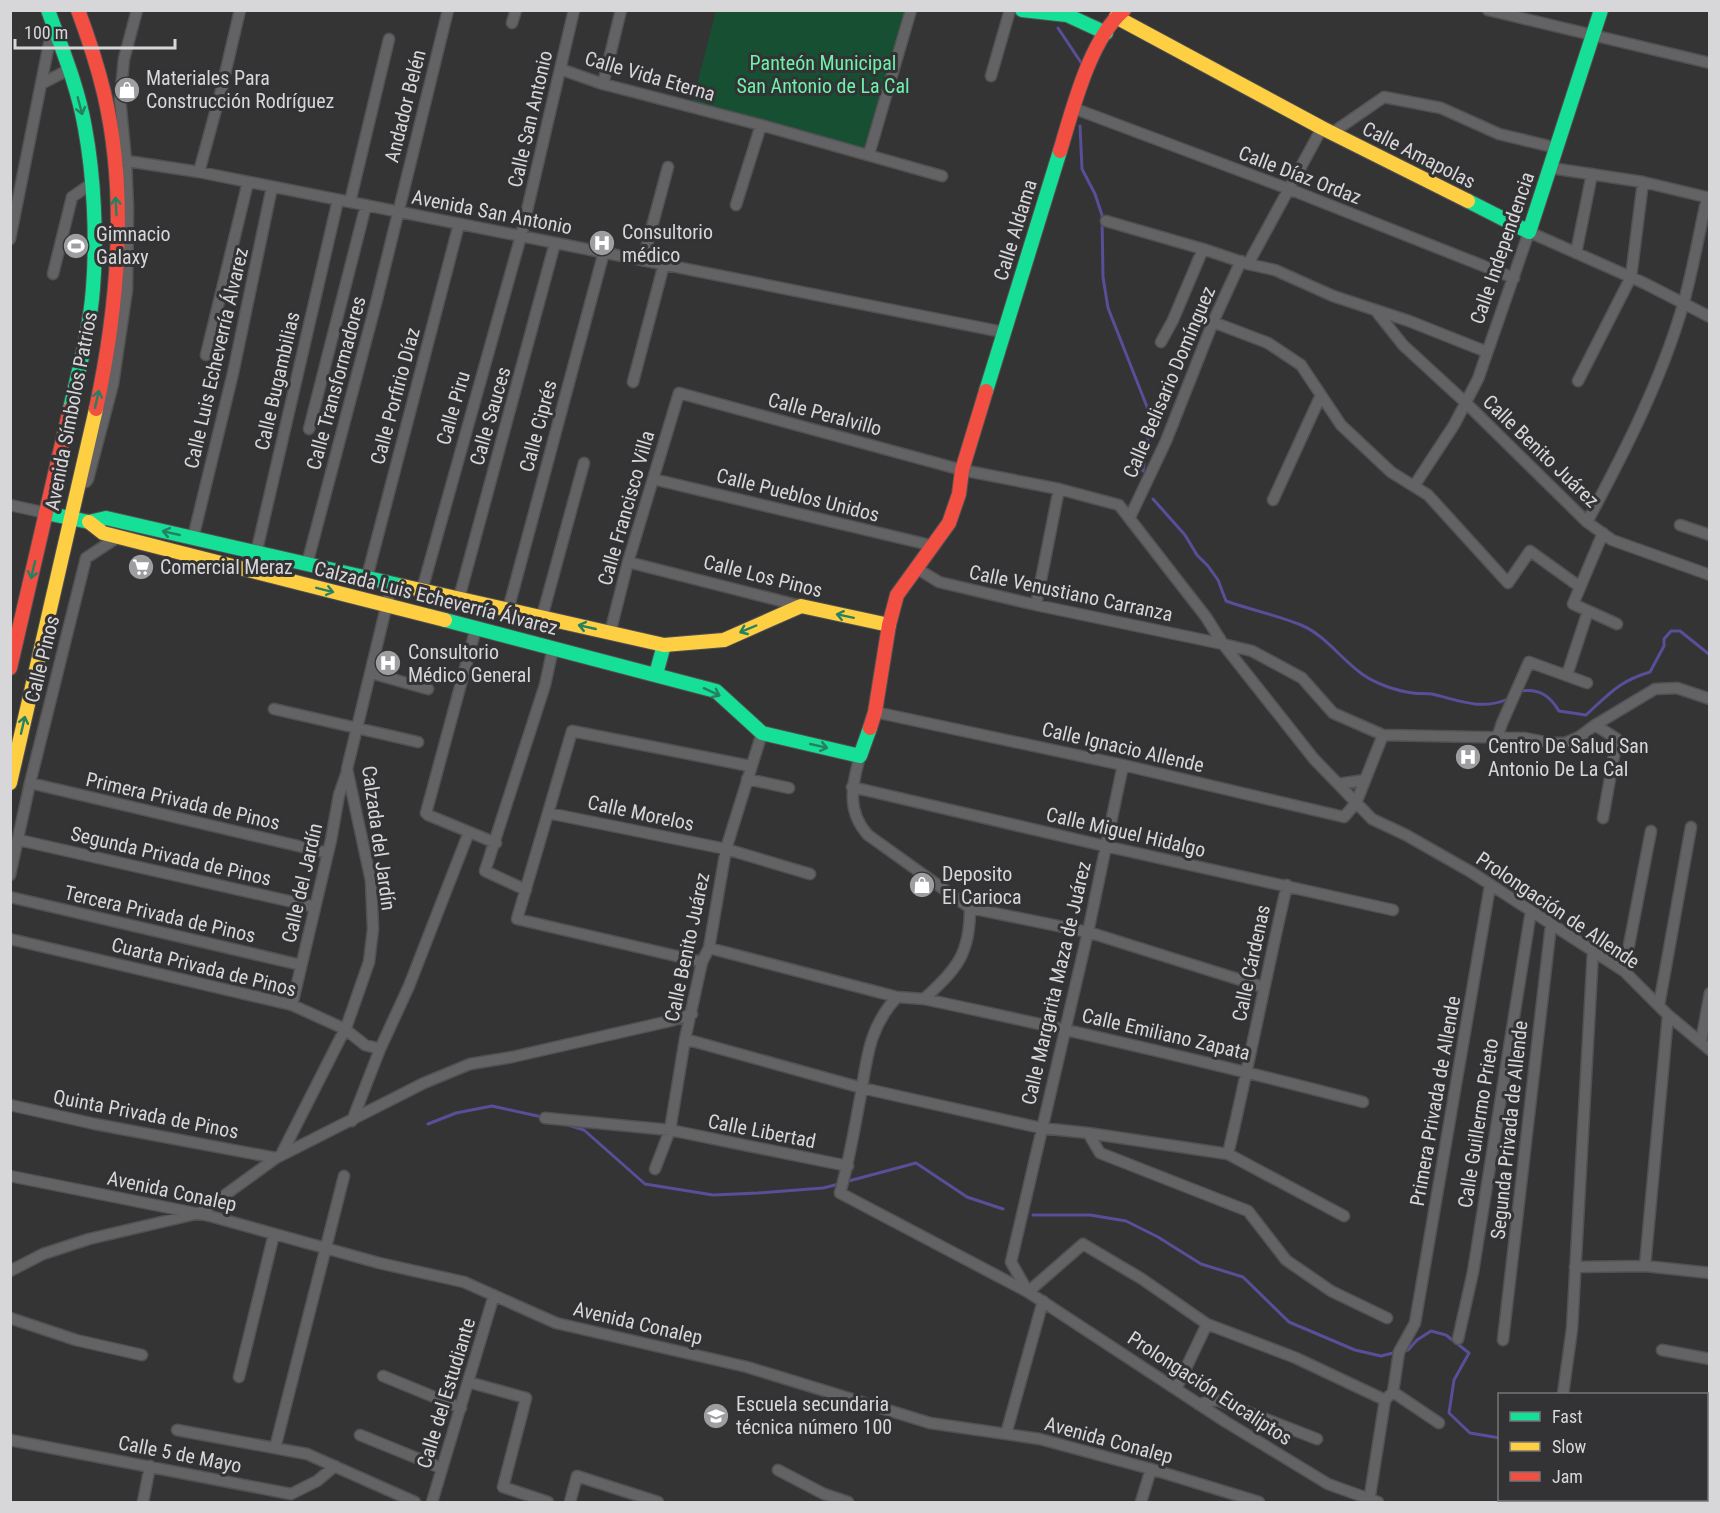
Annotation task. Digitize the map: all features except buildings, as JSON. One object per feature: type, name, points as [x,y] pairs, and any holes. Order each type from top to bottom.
[{"type":"main road","name":"Avenida Símbolos Patrios","points":[[10,783],[121,289],[118,240],[120,160],[94,56],[78,10]]},
{"type":"main road","points":[[1022,10],[1032,13],[1061,13],[1106,33]]},
{"type":"main road","name":"Calle Independencia","points":[[1529,232],[1601,10]]},
{"type":"main road","name":"Calle Aldama","points":[[860,756],[875,712],[889,625],[897,595],[949,523],[959,494],[962,470],[1003,332],[1073,108],[1097,46],[1120,14]]},
{"type":"main road","name":"Calle Amapolas","points":[[1120,14],[1327,131],[1529,232]]},
{"type":"main road","name":"Avenida Símbolos Patrios","points":[[10,668],[84,347],[93,288],[94,214],[85,128],[70,69],[51,16]]},
{"type":"main road","name":"Calzada Luis Echeverría Álvarez","points":[[46,513],[89,522],[106,518],[664,645],[724,640],[801,606]]},
{"type":"main road","name":"Calzada Luis Echeverría Álvarez","points":[[89,522],[103,533],[716,691],[762,733]]},
{"type":"main road","name":"Calle Los Pinos","points":[[801,606],[889,625]]},
{"type":"main road","points":[[656,674],[664,645]]},
{"type":"main road","points":[[762,733],[860,756]]},
{"type":"street","points":[[120,160],[120,99],[124,59],[137,10]]},
{"type":"street","points":[[199,172],[222,91],[240,10]]},
{"type":"street","name":"Andador Belén","points":[[397,211],[448,10]]},
{"type":"street","points":[[513,23],[516,10]]},
{"type":"street","name":"Calle San Antonio","points":[[521,236],[574,10]]},
{"type":"street","points":[[603,84],[621,10]]},
{"type":"street","points":[[869,154],[911,10]]},
{"type":"street","points":[[991,76],[1010,10]]},
{"type":"street","points":[[1488,10],[1710,63]]},
{"type":"street","points":[[10,239],[14,205],[41,84],[51,16]]},
{"type":"street","points":[[350,202],[388,39]]},
{"type":"street","points":[[41,84],[70,69]]},
{"type":"street","name":"Calle Vida Eterna","points":[[560,69],[603,84],[869,154],[942,176]]},
{"type":"street","points":[[1327,131],[1384,97],[1440,108],[1499,134],[1557,148]]},
{"type":"street","name":"Calle Díaz Ordaz","points":[[1073,108],[1289,189],[1514,278]]},
{"type":"street","points":[[736,205],[761,125]]},
{"type":"street","name":"Calle Belisario Domínguez","points":[[1130,517],[1166,441],[1213,322],[1244,263],[1327,131]]},
{"type":"street","name":"Avenida San Antonio","points":[[120,160],[199,172],[1003,332]]},
{"type":"street","points":[[643,260],[668,167]]},
{"type":"street","points":[[1551,168],[1643,182],[1708,198],[1683,304],[1671,342],[1630,442],[1587,522]]},
{"type":"street","points":[[1576,253],[1592,174]]},
{"type":"street","points":[[206,355],[248,182]]},
{"type":"street","points":[[1578,381],[1630,277],[1643,182]]},
{"type":"street","points":[[52,274],[72,197],[91,184]]},
{"type":"street","name":"Calle Luis Echeverría Álvarez","points":[[193,538],[233,373],[272,187]]},
{"type":"street","name":"Calle Bugambilias","points":[[252,571],[338,200]]},
{"type":"street","points":[[309,429],[366,205]]},
{"type":"street","name":"Calle Transformadores","points":[[307,564],[377,299],[397,211]]},
{"type":"street","points":[[1106,221],[1244,263],[1275,270],[1333,296],[1409,321],[1486,352]]},
{"type":"street","name":"Calle Porfirio Díaz","points":[[367,577],[459,224]]},
{"type":"street","name":"Calle Amapolas","points":[[1529,232],[1630,277],[1710,317]]},
{"type":"street","name":"Calle Independencia","points":[[1414,486],[1454,425],[1478,379],[1529,232]]},
{"type":"street","name":"Calle Piru","points":[[422,590],[521,236]]},
{"type":"street","name":"Calle Sauces","points":[[459,598],[555,243]]},
{"type":"street","points":[[1161,342],[1173,320],[1203,249]]},
{"type":"street","name":"Calle Ciprés","points":[[508,609],[604,252]]},
{"type":"street","points":[[633,382],[664,264]]},
{"type":"street","name":"Calle Benito Juárez","points":[[1376,311],[1403,345],[1466,403],[1587,522],[1612,540],[1710,576]]},
{"type":"street","points":[[1213,322],[1278,348],[1301,365],[1341,425],[1391,472],[1428,495],[1508,583],[1530,552],[1580,586]]},
{"type":"street","name":"Calle Peralvillo","points":[[679,393],[962,470],[1059,489],[1119,505],[1130,517]]},
{"type":"street","name":"Calle Francisco Villa","points":[[610,633],[628,562],[679,393]]},
{"type":"street","points":[[1273,500],[1321,395]]},
{"type":"street","points":[[542,617],[584,463]]},
{"type":"street","name":"Calle Pueblos Unidos","points":[[653,478],[934,546]]},
{"type":"street","points":[[1036,605],[1059,489]]},
{"type":"street","points":[[10,505],[46,513]]},
{"type":"street","points":[[1130,517],[1206,617],[1223,644],[1314,759],[1356,803],[1383,735],[1525,738],[1550,743],[1565,743],[1579,737],[1655,689],[1677,688],[1710,699]]},
{"type":"street","points":[[1680,525],[1710,535]]},
{"type":"street","points":[[1603,533],[1573,604],[1617,624]]},
{"type":"street","name":"Calle Pinos","points":[[10,875],[30,783],[86,558],[118,537]]},
{"type":"street","name":"Calle Los Pinos","points":[[628,562],[801,606]]},
{"type":"street","name":"Calle Venustiano Carranza","points":[[916,567],[939,582],[1251,651],[1302,678],[1333,712],[1383,735]]},
{"type":"street","name":"Calzada del Jardín","points":[[278,1157],[345,1029],[369,962],[373,929],[371,881],[347,770],[392,583]]},
{"type":"street","points":[[1567,675],[1588,610]]},
{"type":"street","points":[[476,628],[426,813],[496,843]]},
{"type":"street","points":[[526,890],[485,871],[496,843],[545,685],[553,648]]},
{"type":"street","points":[[1497,738],[1529,662],[1587,683]]},
{"type":"street","points":[[371,673],[428,689]]},
{"type":"street","points":[[274,709],[418,742]]},
{"type":"street","name":"Calle Ignacio Allende","points":[[875,712],[1123,765],[1344,817],[1356,803]]},
{"type":"street","points":[[1595,725],[1617,739],[1603,818]]},
{"type":"street","points":[[702,962],[517,919],[572,731],[750,766]]},
{"type":"street","name":"Calle Benito Juárez","points":[[655,1169],[670,1131],[685,1039],[702,962],[709,948],[726,849],[762,733]]},
{"type":"street","points":[[860,756],[852,787],[859,825],[868,835],[970,908],[1088,932],[1263,987]]},
{"type":"street","name":"Calle Margarita Maza de Juárez","points":[[1022,1209],[1088,932],[1123,765]]},
{"type":"street","name":"Calle del Jardín","points":[[292,1005],[328,853],[339,795],[347,770]]},
{"type":"street","points":[[747,778],[789,788]]},
{"type":"street","points":[[1338,784],[1365,780]]},
{"type":"street","name":"Primera Privada de Pinos","points":[[30,783],[328,853]]},
{"type":"street","name":"Calle Miguel Hidalgo","points":[[852,787],[1393,910]]},
{"type":"street","name":"Prolongación de Allende","points":[[1356,803],[1372,819],[1406,835],[1471,872],[1624,971],[1668,1015],[1705,1046]]},
{"type":"street","name":"Calle Morelos","points":[[548,813],[726,849],[810,874]]},
{"type":"street","points":[[10,818],[22,821]]},
{"type":"street","points":[[1659,1005],[1691,827]]},
{"type":"street","points":[[1624,971],[1651,831]]},
{"type":"street","points":[[352,1120],[380,1049],[409,986],[469,832]]},
{"type":"street","name":"Segunda Privada de Pinos","points":[[19,840],[315,907]]},
{"type":"street","name":"Calle Cárdenas","points":[[1228,1154],[1248,1072],[1263,987],[1287,885]]},
{"type":"street","name":"Primera Privada de Allende","points":[[1389,1396],[1399,1352],[1415,1323],[1491,886]]},
{"type":"street","name":"Tercera Privada de Pinos","points":[[10,897],[301,965]]},
{"type":"street","points":[[924,999],[950,974],[962,958],[970,924],[970,908]]},
{"type":"street","name":"Calle Guillermo Prieto","points":[[1458,1339],[1473,1272],[1531,911]]},
{"type":"street","name":"Segunda Privada de Allende","points":[[1503,1340],[1551,925]]},
{"type":"street","name":"Cuarta Privada de Pinos","points":[[10,939],[292,1005],[345,1029],[365,1045],[380,1049]]},
{"type":"street","points":[[709,948],[897,997]]},
{"type":"street","points":[[1563,1393],[1572,1329],[1593,951]]},
{"type":"street","points":[[1705,1046],[1710,993]]},
{"type":"street","name":"Calle Emiliano Zapata","points":[[897,997],[924,999],[1065,1029],[1363,1102]]},
{"type":"street","name":"Prolongación Eucaliptos","points":[[897,997],[883,1012],[867,1054],[848,1166],[840,1194],[1028,1292],[1198,1404],[1328,1484],[1372,1502]]},
{"type":"street","points":[[10,1272],[43,1254],[89,1239],[200,1213],[278,1157],[424,1083],[470,1064],[524,1054],[692,1014]]},
{"type":"street","points":[[1645,1266],[1668,1015]]},
{"type":"street","points":[[685,1039],[862,1088],[1041,1128],[1228,1154],[1344,1216]]},
{"type":"street","name":"Quinta Privada de Pinos","points":[[10,1105],[95,1124],[278,1157]]},
{"type":"street","name":"Calle Libertad","points":[[545,1118],[670,1131],[848,1166]]},
{"type":"street","points":[[1088,1133],[1100,1153],[1248,1211],[1286,1260],[1331,1291],[1387,1318]]},
{"type":"street","name":"Avenida Conalep","points":[[10,1176],[200,1213],[379,1263],[464,1282],[556,1323],[747,1367],[930,1423],[1040,1439],[1150,1469],[1259,1503]]},
{"type":"street","points":[[274,1448],[344,1176]]},
{"type":"street","name":"Prolongación Eucaliptos","points":[[1022,1209],[1011,1262],[1028,1292]]},
{"type":"street","points":[[239,1377],[274,1234]]},
{"type":"street","points":[[1028,1292],[1083,1244],[1142,1279],[1207,1324],[1389,1396],[1439,1423]]},
{"type":"street","points":[[1575,1267],[1645,1266],[1710,1273]]},
{"type":"street","name":"Calle del Estudiante","points":[[432,1503],[494,1295]]},
{"type":"street","points":[[1005,1434],[1043,1301]]},
{"type":"street","points":[[10,1318],[76,1340],[142,1354]]},
{"type":"street","points":[[1176,1389],[1207,1324]]},
{"type":"street","points":[[1662,1350],[1710,1359]]},
{"type":"street","points":[[383,1376],[462,1408]]},
{"type":"street","points":[[468,1382],[526,1398],[502,1487],[548,1503]]},
{"type":"street","points":[[1372,1502],[1389,1396]]},
{"type":"street","points":[[1198,1404],[1217,1400],[1317,1439]]},
{"type":"street","points":[[177,1430],[307,1454],[415,1503]]},
{"type":"street","points":[[360,1435],[441,1468]]},
{"type":"street","name":"Calle 5 de Mayo","points":[[10,1440],[150,1466],[291,1498],[335,1466]]},
{"type":"street","points":[[143,1503],[150,1466]]},
{"type":"street","points":[[1141,1503],[1150,1469]]},
{"type":"street","points":[[778,1470],[823,1498],[848,1503]]},
{"type":"street","points":[[570,1503],[577,1476],[658,1503]]},
{"type":"green space","name":"Panteón Municipal San Antonio de La Cal","points":[[716,11],[911,11],[869,154],[691,107]]},
{"type":"waterway","points":[[1058,28],[1084,67]]},
{"type":"waterway","points":[[1080,126],[1082,169],[1095,194],[1102,215],[1103,277],[1108,308],[1151,417],[1143,471]]},
{"type":"waterway","points":[[1153,499],[1185,535],[1197,555],[1208,566],[1218,580],[1226,601],[1283,618],[1310,629],[1362,674],[1387,686],[1407,692],[1432,694],[1479,704],[1508,699]]},
{"type":"waterway","points":[[1521,691],[1527,690],[1543,694],[1559,711],[1586,715],[1622,684],[1650,672],[1664,646],[1664,639],[1671,631],[1680,631],[1710,655]]},
{"type":"waterway","points":[[428,1124],[456,1113],[492,1106],[542,1117]]},
{"type":"waterway","points":[[565,1124],[584,1130],[645,1184],[713,1195],[823,1188],[839,1184]]},
{"type":"waterway","points":[[845,1182],[916,1163],[967,1197],[1003,1209]]},
{"type":"waterway","points":[[1033,1215],[1090,1215],[1126,1221],[1158,1237],[1201,1264],[1243,1277],[1289,1322],[1355,1350],[1381,1356],[1397,1352]]},
{"type":"waterway","points":[[1403,1351],[1408,1350],[1417,1340],[1431,1331],[1446,1335],[1469,1353],[1454,1380],[1449,1413],[1470,1433],[1498,1438]]},
{"type":"traffic: fast","points":[[48,10],[82,113],[91,166],[94,208],[95,249],[92,303],[70,409]]},
{"type":"traffic: fast","points":[[1022,10],[1067,15],[1106,33]]},
{"type":"traffic: fast","points":[[1468,201],[1529,232],[1601,10]]},
{"type":"traffic: fast","points":[[986,391],[1060,151]]},
{"type":"traffic: fast","points":[[46,513],[89,522],[106,518],[403,586]]},
{"type":"traffic: fast","points":[[445,620],[716,691],[762,733],[860,756],[870,728]]},
{"type":"traffic: fast","points":[[656,674],[664,645]]},
{"type":"traffic: slow","points":[[1116,17],[1322,128],[1468,201]]},
{"type":"traffic: slow","points":[[10,783],[96,409]]},
{"type":"traffic: slow","points":[[89,522],[103,533],[445,620]]},
{"type":"traffic: slow","points":[[403,586],[664,645],[724,640],[801,606],[889,625]]},
{"type":"traffic: jam","points":[[78,10],[104,93],[116,171],[118,211],[115,291],[96,409]]},
{"type":"traffic: jam","points":[[1060,151],[1092,56],[1101,38],[1124,10]]},
{"type":"traffic: jam","points":[[870,728],[875,712],[889,625],[897,595],[949,523],[959,494],[962,470],[986,391]]},
{"type":"traffic: jam","points":[[10,668],[70,409]]},
{"type":"place","name":"Materiales Para Construcción Rodríguez","points":[[127,90]]},
{"type":"place","name":"Consultorio médico","points":[[602,243]]},
{"type":"place","name":"Gimnacio Galaxy","points":[[76,246]]},
{"type":"place","name":"Comercial Meraz","points":[[141,567]]},
{"type":"place","name":"Consultorio Médico General","points":[[388,663]]},
{"type":"place","name":"Centro De Salud San Antonio De La Cal","points":[[1468,757]]},
{"type":"place","name":"Deposito El Carioca","points":[[922,885]]},
{"type":"place","name":"Escuela secundaria técnica número 100","points":[[716,1416]]}]
